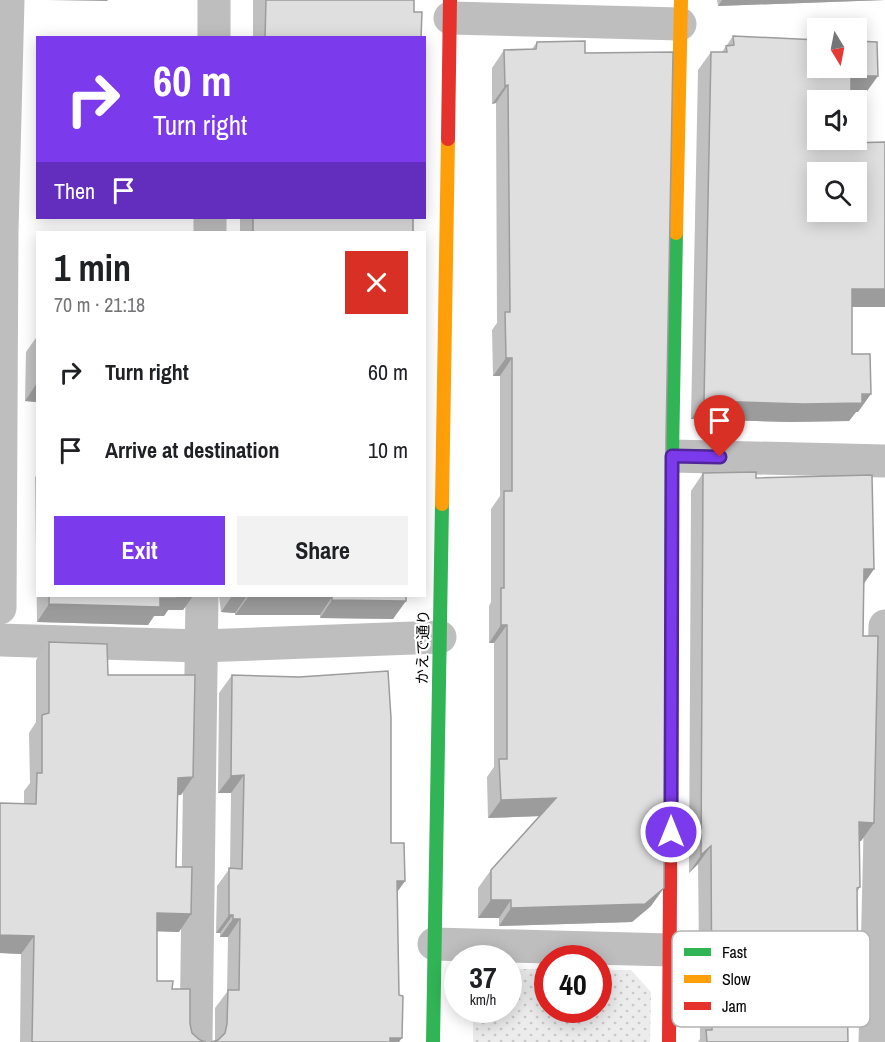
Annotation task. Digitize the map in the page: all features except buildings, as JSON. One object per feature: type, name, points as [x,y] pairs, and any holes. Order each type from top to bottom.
[{"type":"street","points":[[0,608],[1,231],[8,0]]},
{"type":"street","points":[[214,0],[214,36]]},
{"type":"street","points":[[450,9],[680,12],[672,456],[669,1042]]},
{"type":"street","name":"かえで通り","points":[[432,1042],[450,9]]},
{"type":"street","points":[[672,456],[885,461]]},
{"type":"street","points":[[196,1042],[202,597]]},
{"type":"street","points":[[875,1042],[882,879],[885,626]]},
{"type":"street","points":[[0,640],[201,646],[440,637]]},
{"type":"street","points":[[434,944],[671,950]]},
{"type":"shaded area","points":[[522,969],[534,969],[534,1023],[612,1023],[612,970],[631,970],[651,992],[650,1042],[473,1042],[473,1023],[522,1023]]},
{"type":"traffic: fast","points":[[671,733],[676,233]]},
{"type":"traffic: fast","points":[[433,1042],[442,504]]},
{"type":"traffic: slow","points":[[676,233],[681,0]]},
{"type":"traffic: slow","points":[[442,504],[448,139]]},
{"type":"traffic: jam","points":[[448,139],[450,0]]},
{"type":"traffic: jam","points":[[669,1042],[671,733]]},
{"type":"route","points":[[671,832],[672,456],[720,457]]}]
